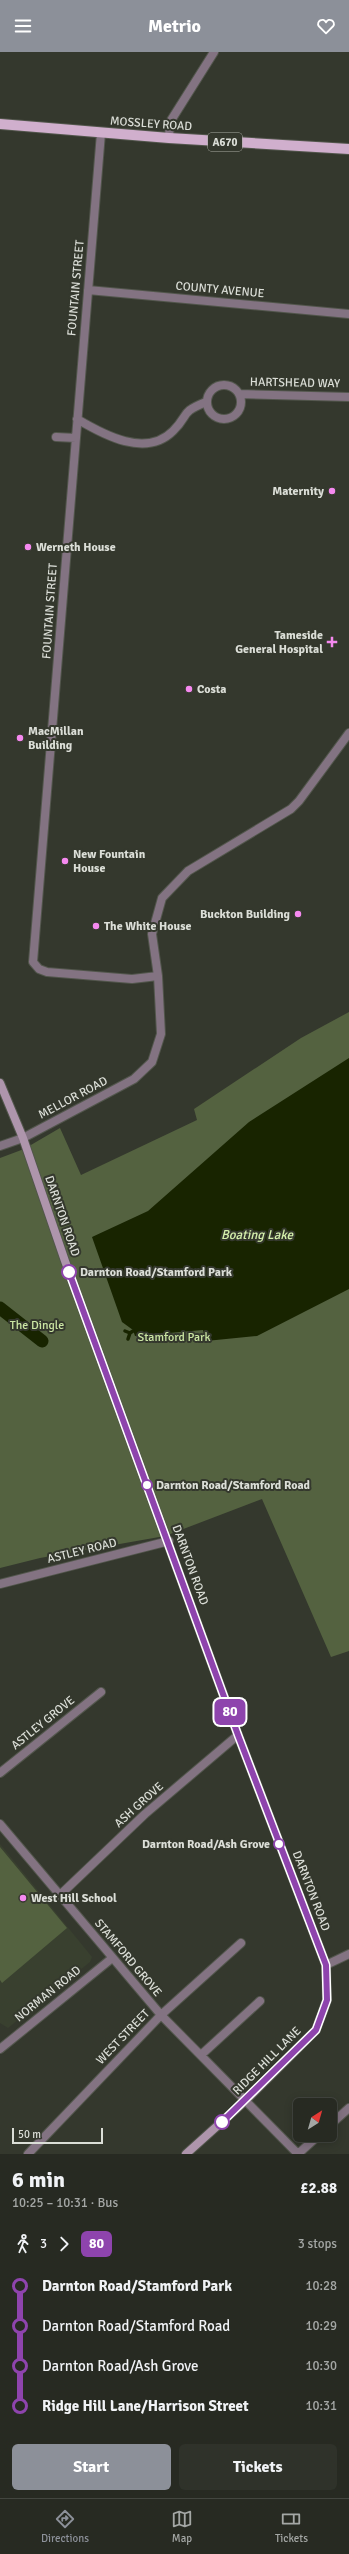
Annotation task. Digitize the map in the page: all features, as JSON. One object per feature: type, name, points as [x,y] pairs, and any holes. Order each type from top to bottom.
[{"type":"main road","name":"MOSSLEY ROAD","points":[[0,124],[169,138],[349,149]]},
{"type":"street","points":[[169,138],[170,122],[214,52]]},
{"type":"street","name":"FOUNTAIN STREET","points":[[101,133],[33,962],[39,969],[47,972],[132,979],[158,976]]},
{"type":"street","name":"COUNTY AVENUE","points":[[88,290],[349,314]]},
{"type":"street","points":[[220,385],[231,386],[240,394],[240,409],[236,414],[226,419],[215,417],[208,408],[206,402],[210,391],[220,385]]},
{"type":"street","name":"HARTSHEAD WAY","points":[[240,394],[349,397]]},
{"type":"street","points":[[78,419],[116,440],[138,443],[158,441],[173,431],[188,410],[206,402]]},
{"type":"street","points":[[56,437],[76,438]]},
{"type":"street","points":[[158,976],[152,934],[162,898],[188,871],[291,809],[299,801],[349,733]]},
{"type":"street","name":"MELLOR ROAD","points":[[0,1146],[23,1138],[134,1079],[152,1062],[162,1034],[158,976]]},
{"type":"street","name":"DARNTON ROAD","points":[[0,1083],[23,1138],[62,1254],[169,1541],[238,1735],[326,1965]]},
{"type":"street","name":"ASTLEY ROAD","points":[[0,1584],[169,1541]]},
{"type":"street","name":"ASTLEY GROVE","points":[[0,1773],[101,1692]]},
{"type":"street","name":"ASH GROVE","points":[[60,1896],[145,1814],[238,1735]]},
{"type":"street","name":"STAMFORD GROVE","points":[[0,1824],[111,1959],[161,2015],[298,2154]]},
{"type":"street","name":"WEST STREET","points":[[28,2154],[161,2015],[241,1943]]},
{"type":"street","points":[[326,1965],[349,1954]]},
{"type":"street","name":"NORMAN ROAD","points":[[0,2049],[111,1959]]},
{"type":"street","name":"RIDGE HILL LANE","points":[[186,2154],[246,2100],[316,2030],[327,2000],[326,1965]]},
{"type":"street","points":[[201,2055],[260,2001]]},
{"type":"street","points":[[337,2119],[349,2108]]},
{"type":"street","points":[[298,2154],[311,2142]]},
{"type":"shaded area","name":"West Hill School","points":[[0,1844],[92,1957],[90,1962],[8,2028],[0,2023]]},
{"type":"green space","name":"Stamford Park","points":[[349,1012],[349,1651],[331,1657],[262,1499],[165,1536],[40,1558],[0,1568],[0,1158],[24,1149],[60,1128],[81,1175],[197,1120],[194,1109],[301,1038]]},
{"type":"green space","points":[[0,1847],[67,1928],[2,1983],[0,1980]]},
{"type":"water","name":"Boating Lake","points":[[349,1058],[349,1289],[257,1336],[206,1341],[203,1330],[135,1336],[133,1330],[122,1322],[92,1237],[148,1211],[249,1122]]},
{"type":"waterway","points":[[0,1308],[42,1341]]},
{"type":"waterway","points":[[125,1331],[130,1333],[133,1331]]},
{"type":"waterway","points":[[128,1339],[130,1333]]},
{"type":"bus line","name":"80","points":[[69,1272],[104,1362],[238,1735],[326,1965],[327,2000],[316,2030],[222,2122]]},
{"type":"place","name":"Maternity","points":[[332,491]]},
{"type":"place","name":"Werneth House","points":[[28,547]]},
{"type":"place","name":"Tameside General Hospital","points":[[332,642]]},
{"type":"place","name":"Costa","points":[[189,689]]},
{"type":"place","name":"MacMillan Building","points":[[20,738]]},
{"type":"place","name":"New Fountain House","points":[[65,861]]},
{"type":"place","name":"Buckton Building","points":[[298,914]]},
{"type":"place","name":"The White House","points":[[96,926]]},
{"type":"place","name":"Darnton Road/Stamford Park","points":[[69,1272]]},
{"type":"place","name":"Darnton Road/Stamford Road","points":[[147,1485]]},
{"type":"place","name":"Darnton Road/Ash Grove","points":[[279,1844]]},
{"type":"place","name":"West Hill School","points":[[23,1898]]},
{"type":"park label","name":"The Dingle","points":[[37,1325]]}]
